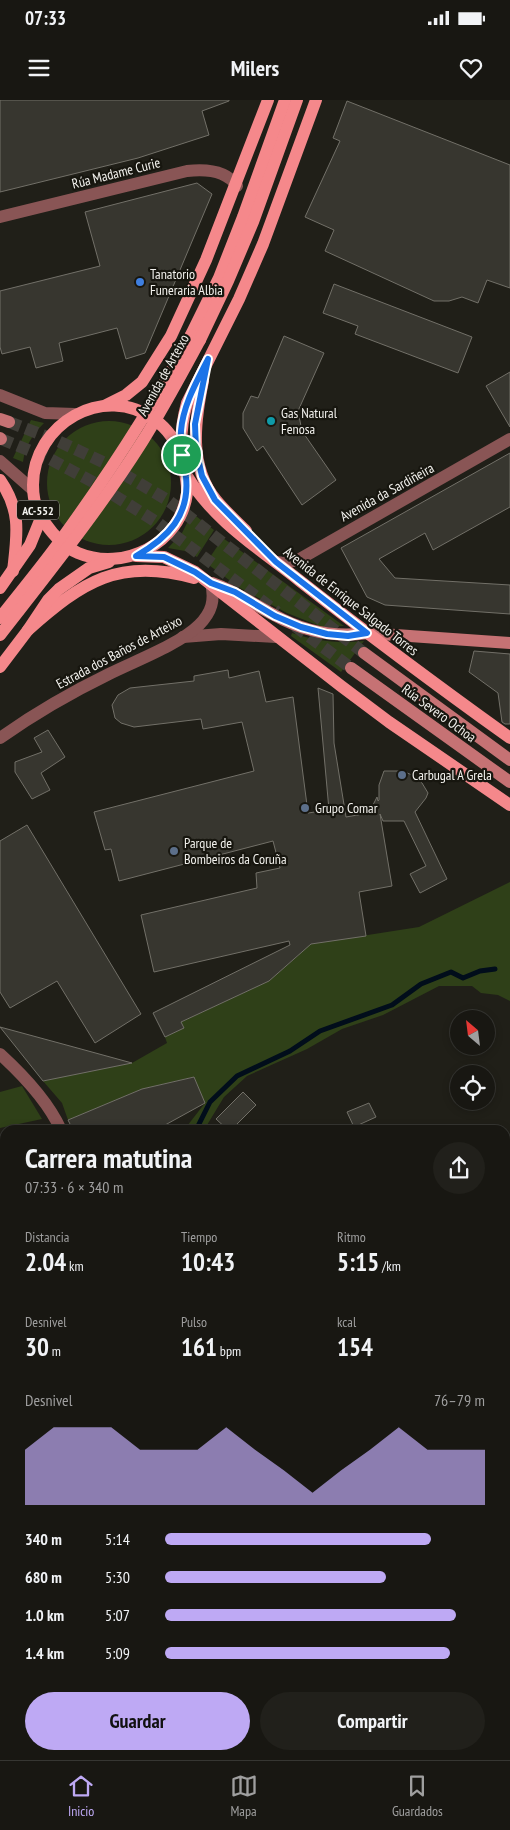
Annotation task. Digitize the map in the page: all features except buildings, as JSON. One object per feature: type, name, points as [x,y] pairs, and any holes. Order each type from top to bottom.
[{"type":"main road","name":"Avenida de Arteixo","points":[[105,406],[126,395],[142,382],[171,336],[237,186],[268,100]]},
{"type":"main road","name":"Avenida de Arteixo","points":[[0,635],[71,544],[141,444],[172,392],[236,235],[285,100]]},
{"type":"main road","name":"Avenida de Arteixo","points":[[0,618],[63,538],[132,437],[195,338],[228,281],[253,222],[297,100]]},
{"type":"main road","points":[[182,455],[182,419],[196,383],[239,299],[263,244],[316,100]]},
{"type":"main road","points":[[208,359],[195,424],[196,450],[202,476],[215,500],[276,562]]},
{"type":"main road","name":"AC-552","points":[[0,667],[48,600],[60,589],[89,568],[136,556],[151,547],[166,536],[182,510],[187,492],[186,474],[182,455],[174,439],[154,419],[140,411],[125,407],[105,406],[87,409],[75,414],[52,433],[37,459],[33,475],[33,490],[35,505],[41,518],[66,547],[93,558],[117,560]]},
{"type":"main road","name":"Avenida de Enrique Salgado Torres","points":[[186,474],[197,493],[228,525],[419,673],[510,738]]},
{"type":"main road","points":[[0,480],[15,508],[17,532],[13,571]]},
{"type":"main road","name":"AC-552","points":[[0,588],[30,545],[41,518]]},
{"type":"main road","points":[[136,556],[164,557],[195,572],[276,637],[390,722],[510,805]]},
{"type":"main road","points":[[28,630],[68,596],[105,576],[133,571],[165,571],[211,583],[235,592],[275,616],[301,627],[327,634],[348,636],[367,633],[510,642]]},
{"type":"main road","name":"Rúa Severo Ochoa","points":[[364,653],[510,760]]},
{"type":"main road","name":"Rúa Severo Ochoa","points":[[351,668],[510,782]]},
{"type":"street","name":"Rúa Madame Curie","points":[[0,217],[200,170],[218,173],[231,179],[237,186]]},
{"type":"street","points":[[0,395],[45,413],[75,414]]},
{"type":"street","name":"Avenida da Sardiñeira","points":[[276,562],[285,563],[298,560],[510,439]]},
{"type":"street","points":[[0,461],[33,490]]},
{"type":"street","name":"Estrada dos Baños de Arteixo","points":[[0,738],[6,729],[105,676],[183,638],[200,624],[208,614],[213,602],[211,583]]},
{"type":"street","points":[[183,638],[221,634],[276,637]]},
{"type":"street","points":[[0,1054],[22,1075],[58,1125]]},
{"type":"green space","points":[[31,420],[44,423],[30,441],[23,462],[13,458]]},
{"type":"green space","points":[[109,421],[133,426],[144,431],[153,439],[161,448],[166,459],[171,483],[166,507],[161,518],[153,527],[144,535],[133,540],[109,545],[85,540],[74,535],[65,527],[57,518],[52,507],[47,483],[52,459],[57,448],[65,439],[74,431],[85,426]]},
{"type":"green space","points":[[192,513],[214,530],[197,557],[185,551],[168,548],[182,533]]},
{"type":"green space","points":[[223,538],[344,626],[322,627],[287,613],[240,588],[206,563]]},
{"type":"green space","points":[[292,633],[328,641],[364,641],[341,672],[291,636]]},
{"type":"green space","points":[[510,882],[510,1001],[498,995],[481,993],[472,986],[439,986],[383,1015],[342,1029],[307,1049],[247,1076],[224,1097],[207,1125],[188,1125],[205,1103],[193,1077],[142,1089],[68,1120],[62,1103],[43,1081],[132,1063],[167,1043],[165,1037],[184,1028],[181,1022],[269,981],[299,955],[291,947],[419,927]]},
{"type":"green space","points":[[22,1086],[42,1119],[14,1125],[0,1125],[0,1092]]},
{"type":"waterway","points":[[198,1125],[210,1102],[237,1076],[290,1051],[320,1031],[392,1005],[421,984],[451,972],[463,978],[480,971],[495,969]]},
{"type":"tunnel","points":[[9,422],[58,441],[105,463],[169,501],[364,653]]},
{"type":"tunnel","points":[[1,439],[48,458],[93,482],[158,523],[277,612]]},
{"type":"tunnel","points":[[295,626],[351,668]]},
{"type":"place","name":"Tanatorio Funeraria Albia","points":[[140,282]]},
{"type":"place","name":"Gas Natural Fenosa","points":[[271,421]]},
{"type":"place","name":"Carbugal A Grela","points":[[402,775]]},
{"type":"place","name":"Grupo Comar","points":[[305,808]]},
{"type":"place","name":"Parque de Bombeiros da Coruña","points":[[174,851]]},
{"type":"route","points":[[208,359],[195,424],[196,450],[202,476],[215,500],[276,562],[367,633],[348,636],[327,634],[301,627],[275,616],[235,592],[211,583],[195,572],[164,557],[136,556],[166,536],[182,510],[187,492],[182,455],[182,419],[187,403],[208,359]]}]
